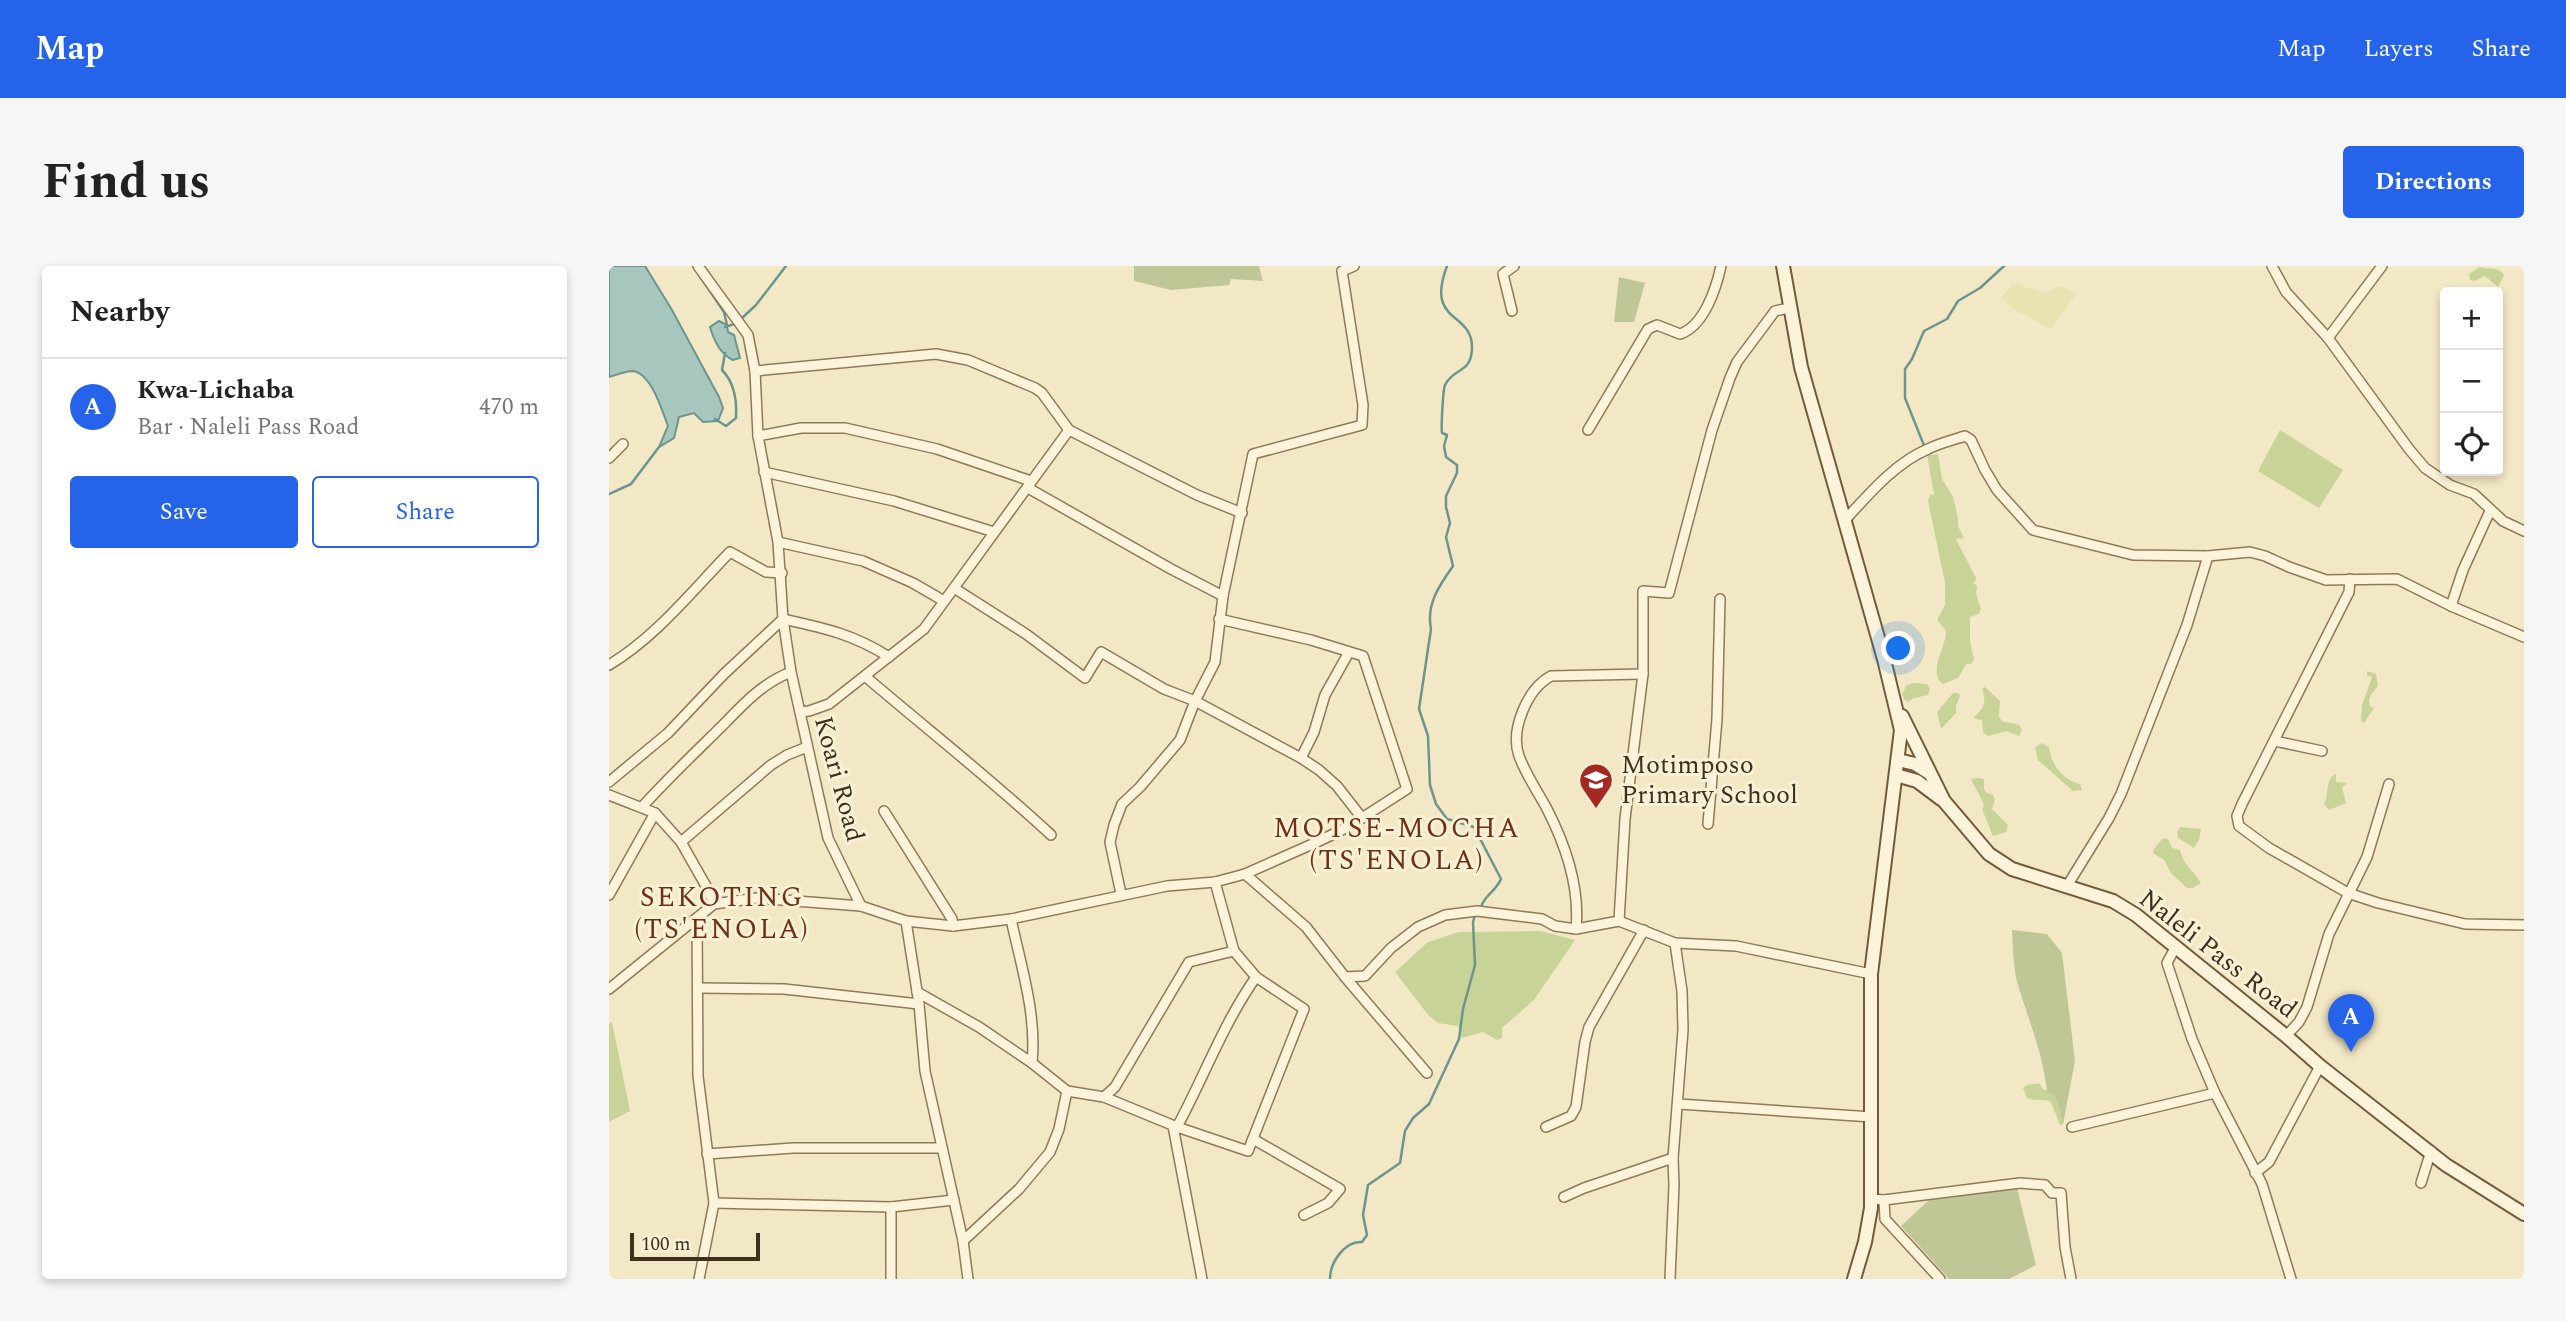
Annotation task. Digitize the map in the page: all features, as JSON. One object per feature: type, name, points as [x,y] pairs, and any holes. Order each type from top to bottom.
[{"type":"main road","points":[[1783,266],[1801,367],[1897,707],[1901,730],[1871,974],[1872,1116],[1878,1199],[1854,1279]]},
{"type":"main road","points":[[1897,707],[1944,801]]},
{"type":"main road","points":[[1898,760],[1915,764],[1932,778]]},
{"type":"main road","points":[[1896,775],[1917,781],[1944,801]]},
{"type":"main road","name":"Naleli Pass Road","points":[[1944,801],[1989,854],[2012,869],[2113,901],[2136,915],[2446,1165],[2524,1214]]},
{"type":"street","name":"Koari Road","points":[[698,266],[748,335],[755,371],[758,436],[782,573],[783,619],[791,672],[828,838],[860,905]]},
{"type":"street","points":[[1121,894],[1110,842],[1122,804],[1180,740],[1195,701],[1215,662],[1223,596],[1253,454],[1362,425],[1363,405],[1342,271],[1354,266]]},
{"type":"street","points":[[1512,311],[1503,274],[1514,266]]},
{"type":"street","points":[[1588,430],[1648,328],[1657,325],[1680,334],[1688,331],[1707,304],[1717,283],[1721,266]]},
{"type":"street","points":[[2272,266],[2286,292],[2328,338],[2425,468],[2450,485],[2475,495],[2503,521],[2524,531]]},
{"type":"street","points":[[2328,338],[2382,266]]},
{"type":"street","points":[[1619,921],[1625,818],[1643,674],[1643,591],[1669,593],[1712,430],[1730,378],[1737,362],[1775,311],[1789,309]]},
{"type":"street","points":[[755,371],[936,354],[968,360],[1035,388],[1042,393],[1069,429],[1197,495],[1242,513]]},
{"type":"street","points":[[758,436],[801,428],[845,428],[937,449],[1030,485],[1171,569],[1223,596]]},
{"type":"street","points":[[800,712],[829,704],[924,629],[1069,429]]},
{"type":"street","points":[[1845,520],[1901,465],[1925,450],[1965,436],[1971,440],[1997,489],[2033,530],[2133,555],[2208,556],[2250,552],[2265,555],[2300,572],[2326,580],[2397,579],[2451,606],[2524,637]]},
{"type":"street","points":[[609,458],[623,444]]},
{"type":"street","points":[[764,472],[894,501],[943,514],[994,533]]},
{"type":"street","points":[[2451,606],[2463,570],[2490,510]]},
{"type":"street","points":[[778,542],[863,561],[913,583],[944,601]]},
{"type":"street","points":[[609,665],[690,596],[730,552],[766,572],[782,573]]},
{"type":"street","points":[[2067,886],[2121,794],[2187,625],[2208,556]]},
{"type":"street","points":[[2350,579],[2349,592],[2242,804],[2237,821],[2239,826],[2269,848],[2348,892],[2378,903],[2456,922],[2524,925]]},
{"type":"street","points":[[954,589],[1026,634],[1085,678],[1101,652],[1164,690],[1195,701],[1301,758],[1337,786],[1361,818]]},
{"type":"street","points":[[1708,824],[1717,719],[1720,598]]},
{"type":"street","points":[[609,782],[667,733],[724,674],[783,619],[831,629],[865,641],[889,657]]},
{"type":"street","points":[[609,989],[714,904],[757,898],[860,905],[906,921],[953,926],[1010,919],[1121,894],[1167,886],[1215,882],[1245,874],[1317,842],[1407,789],[1363,656],[1311,640],[1219,619]]},
{"type":"street","points":[[1301,758],[1314,732],[1325,695],[1349,652]]},
{"type":"street","points":[[642,807],[675,770],[741,706],[776,678],[791,672]]},
{"type":"street","points":[[1576,929],[1571,870],[1548,812],[1518,754],[1520,719],[1539,683],[1551,676],[1643,674]]},
{"type":"street","points":[[866,677],[1000,788],[1051,835]]},
{"type":"street","points":[[2275,741],[2322,751]]},
{"type":"street","points":[[681,842],[771,765],[807,747]]},
{"type":"street","points":[[2286,1035],[2299,1022],[2307,1007],[2329,934],[2367,857],[2389,784]]},
{"type":"street","points":[[609,795],[655,813],[681,842],[714,904]]},
{"type":"street","points":[[884,811],[952,919],[953,926]]},
{"type":"street","points":[[609,895],[655,813]]},
{"type":"street","points":[[1245,874],[1294,915],[1427,1073]]},
{"type":"street","points":[[917,992],[979,1027],[1033,1063],[1067,1091],[1104,1097],[1248,1152],[1304,1010],[1256,977],[1234,951],[1215,882]]},
{"type":"street","points":[[1345,977],[1365,976],[1391,948],[1418,927],[1445,915],[1477,911],[1542,919],[1555,926],[1576,929],[1619,921],[1675,943],[1736,946],[1871,974]]},
{"type":"street","points":[[697,918],[698,1076],[714,1203],[699,1279]]},
{"type":"street","points":[[1010,919],[1029,1001],[1034,1045],[1033,1063]]},
{"type":"street","points":[[906,921],[919,1004],[925,1071],[963,1241],[968,1279]]},
{"type":"street","points":[[1546,1127],[1571,1116],[1576,1107],[1585,1042],[1590,1027],[1644,930]]},
{"type":"street","points":[[1670,1279],[1673,1158],[1683,1030],[1682,990],[1675,943]]},
{"type":"street","points":[[2175,947],[2167,962],[2192,1038],[2215,1093],[2262,1184],[2291,1279]]},
{"type":"street","points":[[1104,1097],[1115,1087],[1189,962],[1234,951]]},
{"type":"street","points":[[1202,1279],[1175,1126],[1240,1000],[1256,977]]},
{"type":"street","points":[[698,988],[784,989],[919,1004]]},
{"type":"street","points":[[2255,1173],[2269,1162],[2320,1066]]},
{"type":"street","points":[[963,1241],[1019,1189],[1050,1152],[1059,1129],[1067,1091]]},
{"type":"street","points":[[2072,1127],[2215,1093]]},
{"type":"street","points":[[1679,1104],[1872,1116]]},
{"type":"street","points":[[1253,1139],[1340,1189],[1328,1203],[1304,1215]]},
{"type":"street","points":[[707,1154],[793,1148],[942,1149]]},
{"type":"street","points":[[2421,1183],[2431,1151]]},
{"type":"street","points":[[1564,1198],[1584,1188],[1673,1158]]},
{"type":"street","points":[[1940,1279],[1885,1219],[1878,1199],[2020,1183],[2045,1185],[2052,1193],[2061,1193],[2065,1247],[2071,1279]]},
{"type":"street","points":[[714,1203],[891,1207],[954,1200]]},
{"type":"street","points":[[891,1207],[891,1279]]},
{"type":"shaded area","points":[[2014,283],[2045,293],[2059,286],[2077,293],[2051,329],[2000,298]]},
{"type":"green space","points":[[1134,266],[1259,266],[1263,281],[1231,279],[1229,285],[1171,290],[1134,281]]},
{"type":"green space","points":[[2480,267],[2496,269],[2504,275],[2498,287],[2485,276],[2475,281],[2470,280],[2469,274]]},
{"type":"green space","points":[[1619,277],[1645,283],[1634,322],[1614,322]]},
{"type":"green space","points":[[2280,430],[2343,470],[2319,508],[2258,471]]},
{"type":"green space","points":[[1930,452],[1932,455],[1938,454],[1942,479],[1953,497],[1958,526],[1964,538],[1956,539],[1976,578],[1975,582],[1972,582],[1977,586],[1976,594],[1981,609],[1979,614],[1970,617],[1970,642],[1974,659],[1971,664],[1966,664],[1958,678],[1943,684],[1937,674],[1937,668],[1946,634],[1937,620],[1945,605],[1945,583],[1928,501],[1930,494],[1934,495],[1927,454]]},
{"type":"green space","points":[[2367,671],[2376,674],[2378,686],[2369,700],[2370,706],[2374,708],[2364,723],[2361,720],[2362,705],[2372,677],[2367,675]]},
{"type":"green space","points":[[1913,683],[1927,684],[1930,689],[1928,695],[1908,702],[1902,694],[1906,686]]},
{"type":"green space","points":[[1985,687],[2000,701],[1999,717],[2002,721],[2019,725],[2022,730],[2019,736],[2007,731],[1988,736],[1983,732],[1982,720],[1974,717],[1984,705],[1982,689]]},
{"type":"green space","points":[[1953,693],[1960,696],[1956,713],[1941,729],[1937,712]]},
{"type":"green space","points":[[2041,743],[2049,747],[2052,760],[2059,771],[2080,784],[2082,790],[2073,791],[2038,760],[2035,748]]},
{"type":"green space","points":[[2336,774],[2336,782],[2348,783],[2342,787],[2346,803],[2329,810],[2324,804],[2330,779]]},
{"type":"green space","points":[[1971,779],[1984,779],[1984,789],[1993,795],[1995,799],[1992,809],[2008,825],[2006,832],[1993,836],[1982,809],[1983,802]]},
{"type":"green space","points":[[2180,827],[2201,829],[2194,848],[2178,838]]},
{"type":"green space","points":[[2163,838],[2168,839],[2172,848],[2180,850],[2201,883],[2187,888],[2171,873],[2164,860],[2153,853]]},
{"type":"green space","points":[[2012,930],[2047,934],[2062,953],[2075,1061],[2063,1124],[2055,1095],[2047,1092],[2039,1051],[2018,985]]},
{"type":"green space","points":[[1541,931],[1575,940],[1534,1000],[1502,1028],[1502,1038],[1497,1040],[1483,1032],[1462,1038],[1458,1026],[1438,1023],[1429,1016],[1395,972],[1428,942],[1459,932]]},
{"type":"green space","points":[[612,1022],[630,1111],[609,1122],[609,1024]]},
{"type":"green space","points":[[2039,1083],[2043,1089],[2055,1095],[2063,1124],[2060,1125],[2051,1102],[2027,1098],[2023,1088]]},
{"type":"green space","points":[[2017,1188],[2036,1265],[2009,1279],[1949,1279],[1901,1226],[1929,1200]]},
{"type":"water","points":[[609,266],[645,266],[719,397],[723,408],[718,421],[703,422],[694,413],[679,417],[674,438],[659,447],[668,426],[650,384],[644,377],[631,371],[609,377]]},
{"type":"water","points":[[719,321],[727,325],[728,332],[734,335],[740,358],[733,360],[718,346],[710,327]]},
{"type":"waterway","points":[[742,318],[756,305],[786,266]]},
{"type":"waterway","points":[[1447,266],[1442,285],[1445,308],[1465,327],[1472,347],[1469,362],[1449,379],[1444,388],[1442,433],[1447,435],[1444,446],[1446,457],[1457,465],[1457,473],[1446,496],[1450,523],[1446,537],[1453,566],[1439,588],[1430,611],[1431,629],[1419,709],[1428,736],[1430,785],[1436,804],[1447,819],[1474,827],[1501,879],[1481,907]]},
{"type":"waterway","points":[[1925,448],[1905,398],[1905,369],[1924,331],[1947,319],[1958,301],[1980,288],[2004,266]]},
{"type":"waterway","points":[[697,272],[724,312],[727,325]]},
{"type":"waterway","points":[[725,327],[734,324]]},
{"type":"waterway","points":[[715,419],[726,426],[736,418],[734,393],[722,370],[725,353]]},
{"type":"waterway","points":[[609,494],[631,484],[659,447]]},
{"type":"waterway","points":[[1330,1279],[1332,1266],[1339,1254],[1349,1245],[1362,1242],[1367,1235],[1363,1215],[1368,1185],[1400,1163],[1405,1131],[1413,1118],[1429,1104],[1459,1039],[1463,1009],[1475,965],[1475,915]]},
{"type":"place","name":"Motimposo Primary School","points":[[1596,810]]},
{"type":"place","name":"Kwa-Lichaba","points":[[2351,1052]]},
{"type":"district","name":"MOTSE-MOCHA (TS'ENOLA)","points":[[1397,844]]},
{"type":"district","name":"SEKOTING (TS'ENOLA)","points":[[722,913]]}]
